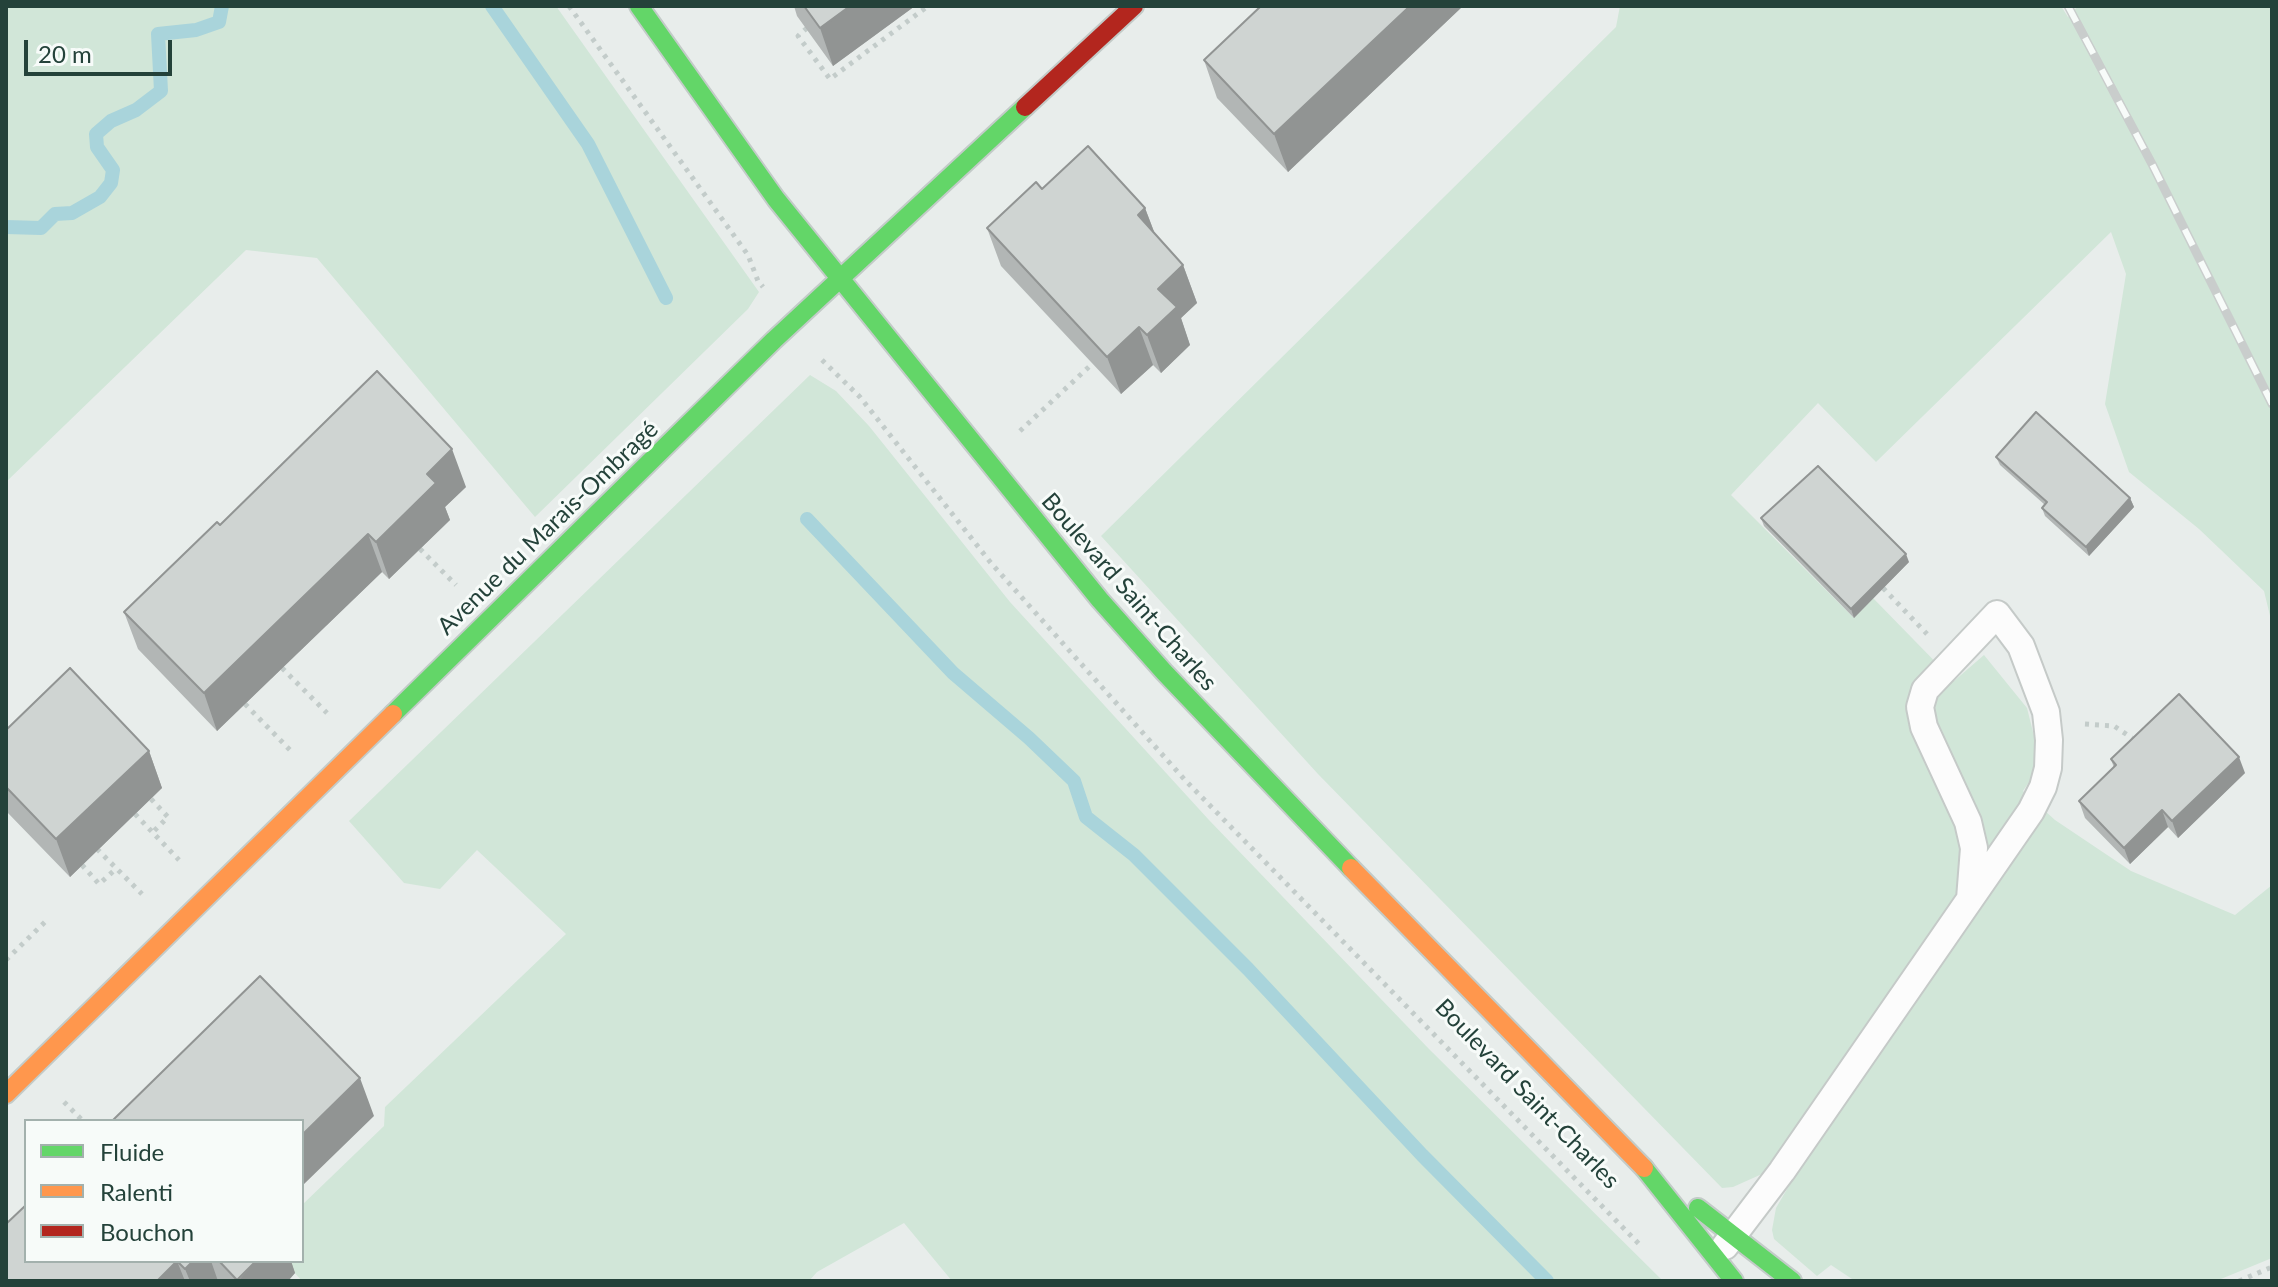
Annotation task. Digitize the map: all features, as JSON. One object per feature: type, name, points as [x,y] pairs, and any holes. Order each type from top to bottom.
[{"type":"street","name":"Boulevard Saint-Charles","points":[[639,6],[776,199],[1100,600],[1164,672],[1332,848],[1639,1162],[1734,1281]]},
{"type":"street","name":"Avenue du Marais-Ombragé","points":[[6,1094],[774,340],[1134,6]]},
{"type":"street","name":"Boulevard Saint-Charles","points":[[1639,1162],[1792,1281]]},
{"type":"lane","points":[[1716,1258],[1782,1171],[2031,811],[2043,787],[2048,768],[2047,721],[2021,646],[1997,614],[1925,690],[1920,707],[1924,727],[1968,822],[1974,848],[1970,899]]},
{"type":"path","points":[[569,6],[748,255],[762,286]]},
{"type":"path","points":[[807,28],[798,36],[830,79],[928,6]]},
{"type":"path","points":[[986,462],[1092,364]]},
{"type":"path","name":"Boulevard Saint-Charles","points":[[830,370],[860,397],[991,563],[1185,780],[1645,1250]]},
{"type":"path","points":[[1883,588],[1953,661]]},
{"type":"path","points":[[282,668],[359,746]]},
{"type":"path","points":[[245,704],[322,783]]},
{"type":"path","points":[[2047,721],[2114,726],[2132,738]]},
{"type":"path","points":[[151,799],[168,817],[152,833]]},
{"type":"path","points":[[135,814],[210,892]]},
{"type":"path","points":[[97,849],[174,928]]},
{"type":"path","points":[[82,865],[99,884],[117,868]]},
{"type":"path","points":[[6,960],[46,921]]},
{"type":"path","points":[[2239,1281],[2272,1267]]},
{"type":"green space","points":[[6,6],[556,6],[759,292],[748,309],[535,517],[317,258],[246,250],[6,482]]},
{"type":"green space","points":[[1620,6],[2061,6],[2068,17],[2078,6],[2272,6],[2272,624],[2264,591],[2199,529],[2129,472],[2105,404],[2126,274],[2111,232],[1876,462],[1818,403],[1731,495],[1853,617],[1873,598],[1954,681],[1984,655],[2027,708],[2041,764],[2023,791],[2055,820],[2131,871],[2235,915],[2272,885],[2272,1258],[2216,1281],[1855,1281],[1831,1265],[1817,1276],[1774,1239],[1772,1230],[1776,1208],[1797,1172],[1780,1157],[1762,1174],[1733,1187],[1722,1188],[1318,774],[1101,536],[1616,27]]},
{"type":"green space","points":[[810,375],[836,391],[869,426],[1010,602],[1209,820],[1429,1049],[1663,1281],[952,1281],[904,1223],[817,1272],[809,1281],[302,1281],[286,1263],[304,1263],[304,1203],[384,1126],[385,1107],[566,934],[477,850],[440,889],[404,883],[349,821]]},
{"type":"building","points":[[804,6],[850,6],[820,28]]},
{"type":"building","points":[[1261,6],[1410,6],[1274,134],[1204,60]]},
{"type":"building","points":[[1088,146],[1145,208],[1138,215],[1183,265],[1158,289],[1177,307],[1147,335],[1139,327],[1107,357],[987,228],[1036,182],[1042,189]]},
{"type":"building","points":[[377,371],[452,449],[427,474],[436,483],[376,542],[368,534],[204,693],[124,612],[217,522],[220,525]]},
{"type":"building","points":[[2036,412],[2130,498],[2086,547],[2042,508],[2047,502],[1996,457]]},
{"type":"building","points":[[1818,466],[1906,554],[1851,609],[1761,518]]},
{"type":"building","points":[[70,668],[149,751],[56,839],[6,787],[6,730]]},
{"type":"building","points":[[2179,694],[2239,757],[2172,821],[2162,810],[2124,848],[2079,801],[2116,765],[2111,759]]},
{"type":"building","points":[[260,976],[360,1078],[304,1133],[304,1119],[114,1119]]},
{"type":"building","points":[[24,1207],[24,1263],[175,1263],[157,1281],[6,1281],[6,1224]]},
{"type":"building","points":[[221,1263],[254,1263],[237,1280]]},
{"type":"waterway","points":[[6,227],[41,228],[55,214],[72,213],[100,197],[111,183],[113,170],[97,147],[96,134],[111,121],[136,110],[161,91],[158,34],[196,30],[219,22],[222,6]]},
{"type":"waterway","points":[[492,6],[588,144],[666,298]]},
{"type":"waterway","points":[[807,519],[953,673],[1074,781],[1086,817],[1134,855],[1248,969],[1422,1155],[1547,1281]]},
{"type":"railway","points":[[2068,6],[2152,164],[2272,404]]},
{"type":"traffic: fast","points":[[639,6],[776,199],[1100,600],[1164,672],[1351,868]]},
{"type":"traffic: fast","points":[[393,714],[774,340],[1025,107]]},
{"type":"traffic: fast","points":[[1644,1168],[1734,1281]]},
{"type":"traffic: fast","points":[[1698,1208],[1792,1281]]},
{"type":"traffic: slow","points":[[6,1094],[393,714]]},
{"type":"traffic: slow","points":[[1351,868],[1644,1168]]},
{"type":"traffic: jam","points":[[1025,107],[1134,6]]}]
